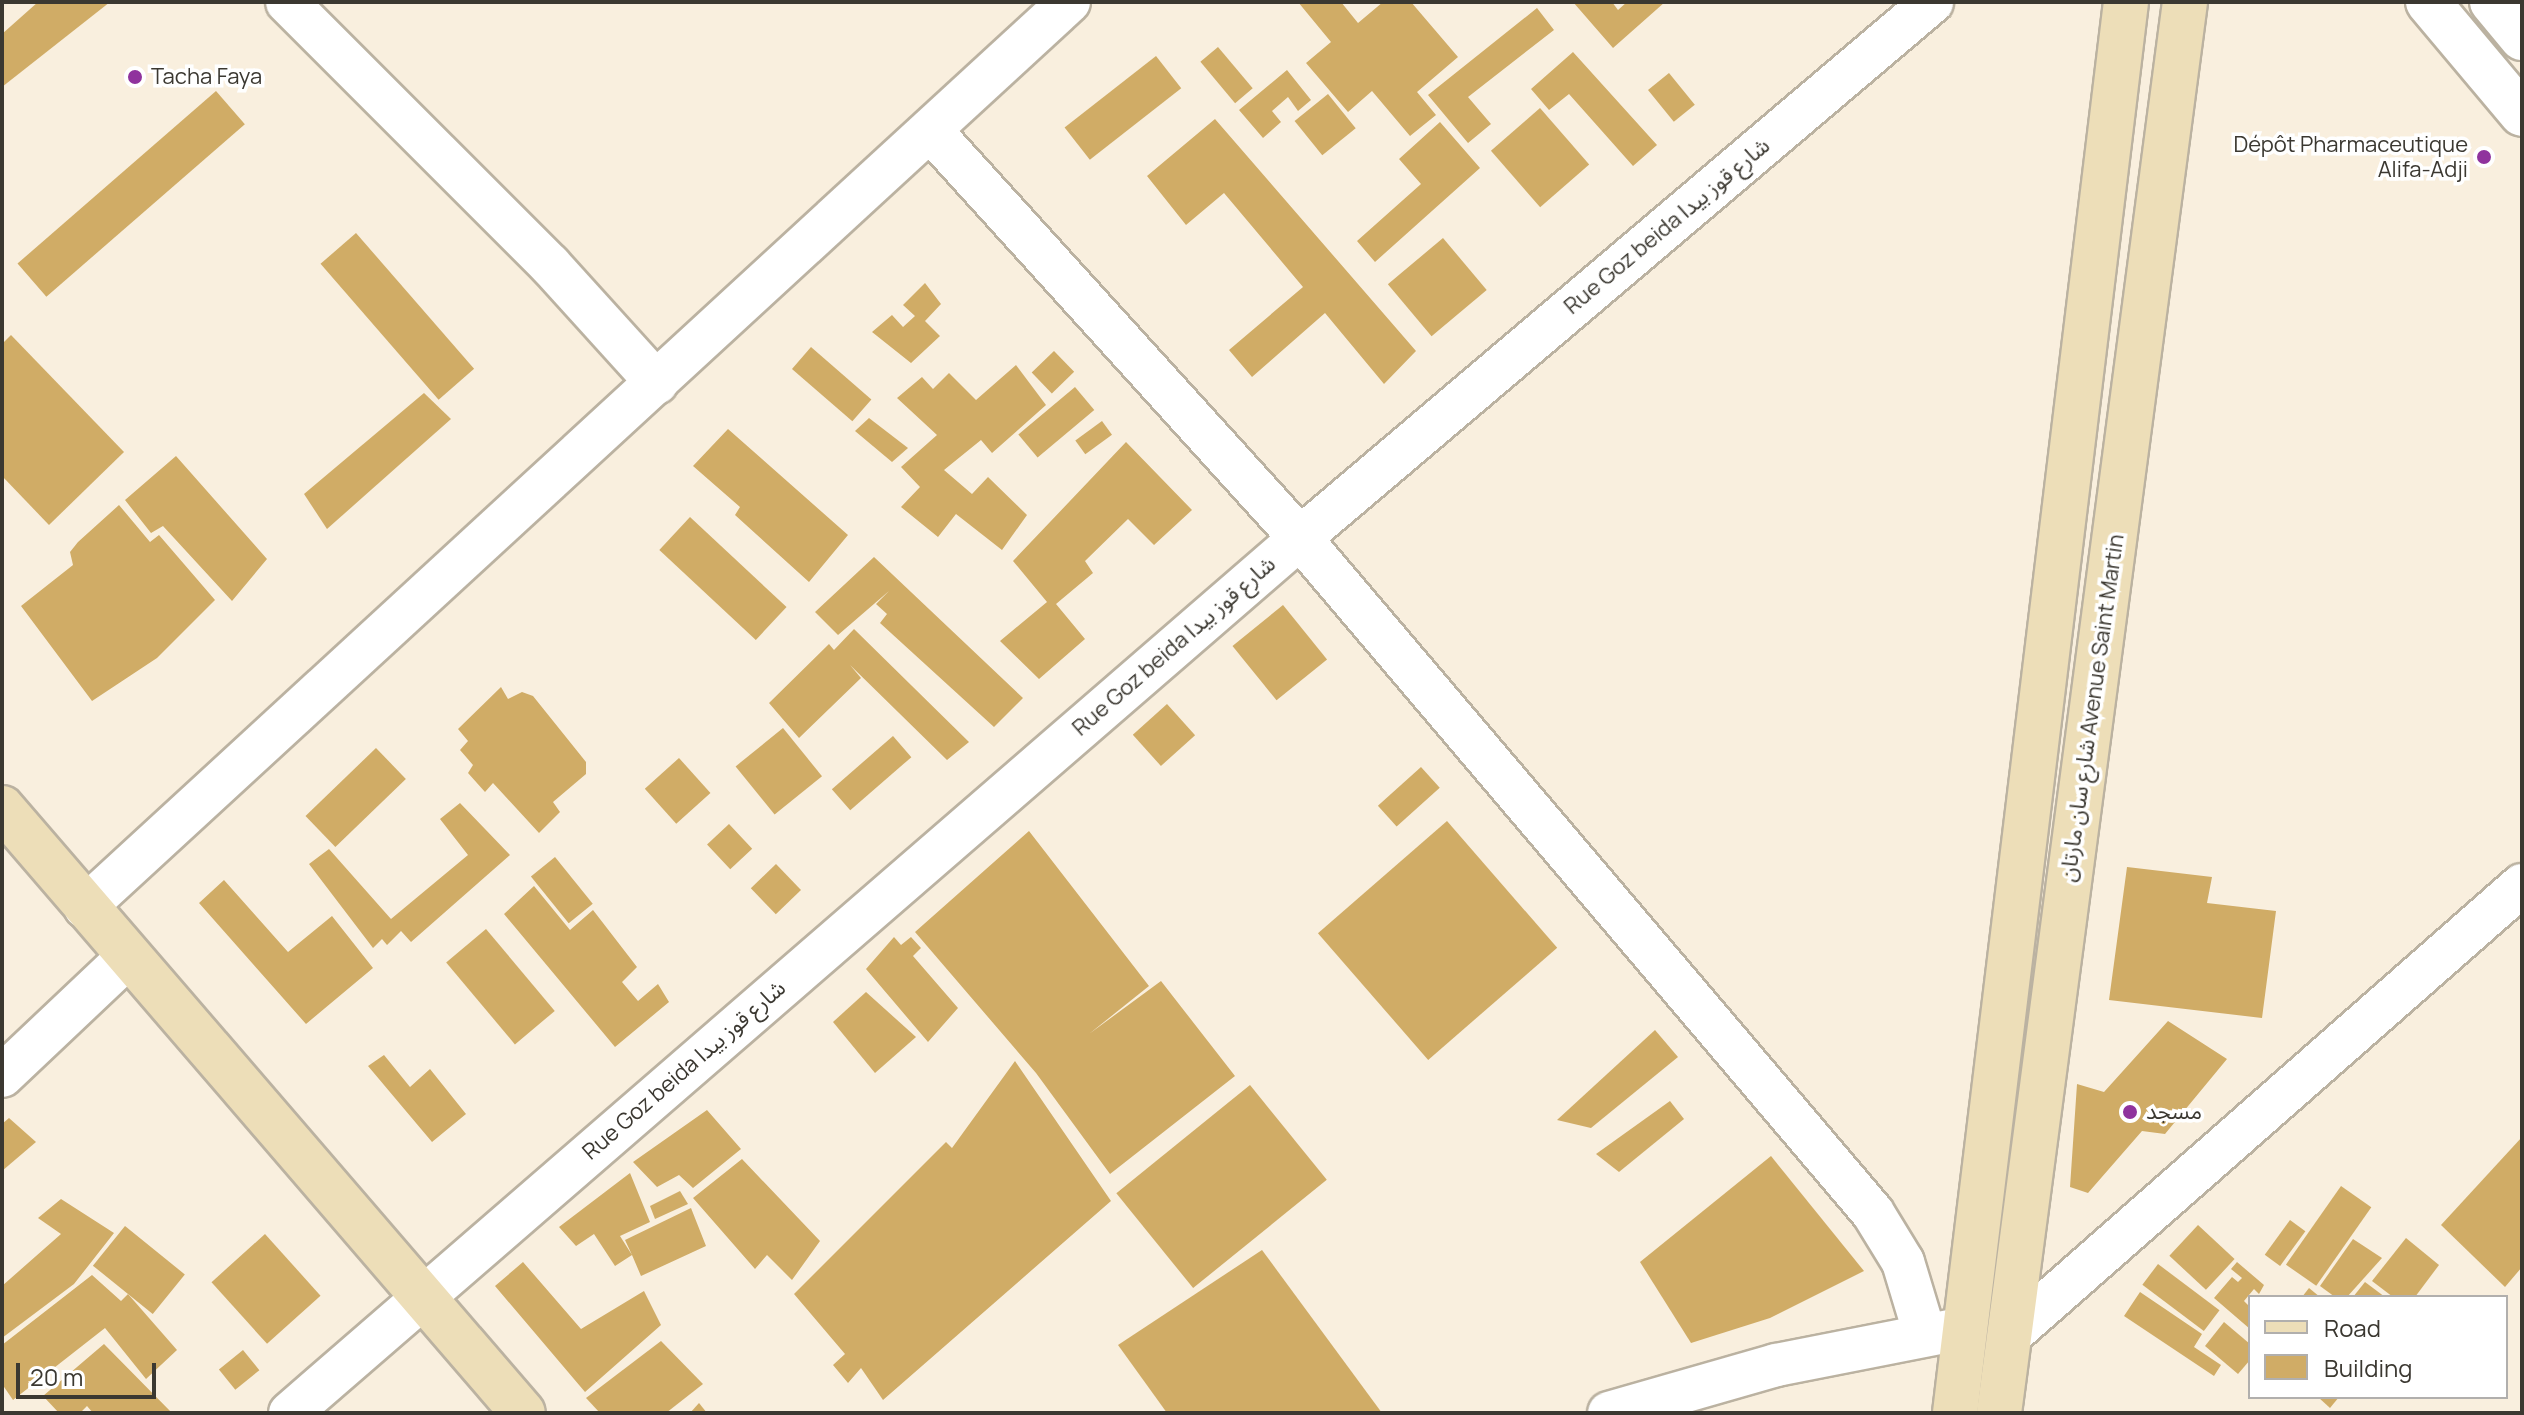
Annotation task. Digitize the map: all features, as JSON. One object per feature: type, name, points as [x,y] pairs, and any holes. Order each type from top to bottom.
[{"type":"main road","points":[[1955,1413],[1945,1332],[2126,2]]},
{"type":"main road","name":"شارع سان مارتان Avenue Saint Martin","points":[[1999,1413],[2185,2]]},
{"type":"main road","points":[[2,808],[523,1413]]},
{"type":"street","points":[[287,2],[550,265],[657,383]]},
{"type":"street","points":[[85,907],[1069,2]]},
{"type":"street","name":"Rue Goz beida شارع قوز بيدا","points":[[290,1413],[1300,538],[1932,2]]},
{"type":"street","points":[[2428,2],[2522,114]]},
{"type":"street","points":[[2492,2],[2522,38]]},
{"type":"street","points":[[931,131],[1300,538],[1873,1213],[1945,1332],[1776,1365],[1609,1413]]},
{"type":"street","points":[[2009,1336],[2522,885]]},
{"type":"street","points":[[2,1076],[129,956]]},
{"type":"building","points":[[38,2],[110,2],[2,87],[2,34]]},
{"type":"building","points":[[1298,2],[1341,2],[1358,23],[1383,2],[1411,2],[1458,57],[1417,92],[1436,115],[1410,136],[1372,91],[1348,112],[1306,63],[1331,42]]},
{"type":"building","points":[[1573,2],[1612,2],[1618,10],[1627,2],[1665,2],[1613,48]]},
{"type":"building","points":[[1537,8],[1554,30],[1468,97],[1491,124],[1468,143],[1428,95]]},
{"type":"building","points":[[1218,47],[1253,88],[1235,103],[1200,62]]},
{"type":"building","points":[[1573,52],[1657,145],[1633,166],[1569,94],[1549,110],[1531,89]]},
{"type":"building","points":[[1156,56],[1181,88],[1090,160],[1065,127]]},
{"type":"building","points":[[1287,70],[1311,100],[1298,111],[1288,97],[1272,111],[1281,122],[1263,138],[1239,110]]},
{"type":"building","points":[[1669,73],[1695,105],[1674,122],[1648,90]]},
{"type":"building","points":[[216,91],[245,124],[46,297],[18,264]]},
{"type":"building","points":[[1328,94],[1356,128],[1322,155],[1295,121]]},
{"type":"building","points":[[1540,108],[1589,165],[1540,207],[1491,151]]},
{"type":"building","points":[[1215,119],[1416,351],[1384,384],[1325,313],[1252,377],[1229,350],[1303,287],[1224,193],[1186,225],[1147,176]]},
{"type":"building","points":[[1440,122],[1480,168],[1375,262],[1357,241],[1421,184],[1399,159]]},
{"type":"building","points":[[356,233],[474,369],[439,400],[321,264]]},
{"type":"building","points":[[1443,238],[1487,290],[1432,336],[1388,284]]},
{"type":"building","points":[[925,283],[941,304],[925,321],[940,336],[911,363],[872,332],[892,315],[903,327],[915,316],[903,305]]},
{"type":"building","points":[[11,335],[124,452],[49,525],[2,476],[2,344]]},
{"type":"building","points":[[811,347],[871,399],[852,421],[792,369]]},
{"type":"building","points":[[1054,351],[1074,372],[1052,393],[1032,373]]},
{"type":"building","points":[[1016,365],[1046,405],[992,453],[981,440],[944,470],[972,494],[988,477],[1027,515],[1002,550],[956,514],[938,537],[901,507],[920,487],[901,467],[937,435],[897,398],[922,377],[933,389],[949,373],[976,400]]},
{"type":"building","points":[[1075,387],[1094,410],[1038,458],[1018,435]]},
{"type":"building","points":[[424,393],[451,419],[327,529],[304,494]]},
{"type":"building","points":[[869,418],[908,448],[892,462],[855,431]]},
{"type":"building","points":[[1102,421],[1112,435],[1085,454],[1075,440]]},
{"type":"building","points":[[728,429],[848,535],[809,582],[735,515],[740,507],[693,466]]},
{"type":"building","points":[[1126,442],[1192,510],[1154,545],[1128,519],[1085,561],[1093,573],[1056,604],[1085,639],[1039,679],[1000,641],[1047,602],[1013,561]]},
{"type":"building","points":[[176,456],[267,559],[232,601],[163,526],[151,533],[125,500]]},
{"type":"building","points":[[119,505],[150,542],[159,535],[215,600],[157,658],[92,701],[21,606],[73,565],[70,552]]},
{"type":"building","points":[[690,517],[787,607],[756,640],[659,550]]},
{"type":"building","points":[[874,557],[1023,698],[994,727],[880,623],[887,614],[876,604],[889,591],[838,635],[815,612]]},
{"type":"building","points":[[1283,605],[1327,659],[1277,700],[1232,646]]},
{"type":"building","points":[[854,629],[969,742],[947,760],[850,665],[861,678],[799,738],[769,703],[829,644],[834,650]]},
{"type":"building","points":[[501,687],[508,699],[522,692],[533,696],[586,762],[586,774],[553,802],[560,812],[539,833],[493,783],[485,792],[468,773],[473,765],[460,750],[468,741],[458,729]]},
{"type":"building","points":[[1167,704],[1195,735],[1161,766],[1133,735]]},
{"type":"building","points":[[783,728],[822,776],[775,815],[736,766]]},
{"type":"building","points":[[893,736],[911,757],[850,810],[832,789]]},
{"type":"building","points":[[376,748],[406,779],[335,847],[306,816]]},
{"type":"building","points":[[679,758],[710,793],[676,824],[645,789]]},
{"type":"building","points":[[1421,767],[1440,788],[1397,827],[1378,806]]},
{"type":"building","points":[[460,803],[510,855],[411,942],[401,931],[387,945],[382,939],[373,948],[309,864],[329,849],[391,919],[468,855],[440,819]]},
{"type":"building","points":[[1447,821],[1557,948],[1428,1060],[1318,933]]},
{"type":"building","points":[[729,824],[752,849],[730,869],[707,844]]},
{"type":"building","points":[[1029,831],[1149,986],[1089,1034],[1161,981],[1235,1076],[1110,1174],[1036,1073],[915,932]]},
{"type":"building","points":[[555,857],[593,904],[569,923],[531,877]]},
{"type":"building","points":[[776,864],[801,890],[776,914],[751,888]]},
{"type":"building","points":[[2127,867],[2212,877],[2207,903],[2276,911],[2262,1018],[2109,1000]]},
{"type":"building","points":[[224,880],[288,952],[332,916],[373,968],[306,1024],[199,903]]},
{"type":"building","points":[[534,886],[570,930],[593,910],[637,967],[622,982],[638,1001],[658,984],[669,1002],[615,1047],[504,914]]},
{"type":"building","points":[[486,929],[555,1011],[515,1044],[446,962]]},
{"type":"building","points":[[894,937],[901,945],[911,937],[921,948],[913,956],[958,1008],[928,1042],[866,969]]},
{"type":"building","points":[[866,992],[916,1037],[875,1073],[833,1022]]},
{"type":"building","name":"مسجد","points":[[2168,1021],[2227,1059],[2165,1134],[2142,1131],[2088,1193],[2070,1187],[2077,1084],[2104,1092]]},
{"type":"building","points":[[1655,1030],[1678,1057],[1591,1128],[1557,1120]]},
{"type":"building","points":[[384,1055],[410,1087],[430,1069],[466,1114],[432,1142],[368,1066]]},
{"type":"building","points":[[1015,1061],[1111,1201],[883,1400],[861,1368],[848,1383],[833,1365],[845,1354],[794,1294],[946,1142],[952,1148]]},
{"type":"building","points":[[1250,1085],[1327,1180],[1193,1288],[1116,1193]]},
{"type":"building","points":[[1670,1101],[1684,1119],[1619,1172],[1596,1154]]},
{"type":"building","points":[[707,1110],[741,1149],[693,1188],[679,1175],[657,1187],[633,1162]]},
{"type":"building","points":[[9,1118],[36,1142],[2,1171],[2,1124]]},
{"type":"building","points":[[2522,1137],[2522,1267],[2505,1287],[2441,1225]]},
{"type":"building","points":[[1771,1156],[1864,1271],[1770,1318],[1691,1343],[1640,1262]]},
{"type":"building","points":[[742,1159],[820,1241],[792,1280],[767,1255],[755,1269],[693,1198]]},
{"type":"building","points":[[630,1173],[650,1222],[620,1236],[632,1255],[615,1266],[594,1234],[576,1246],[559,1227]]},
{"type":"building","points":[[2341,1186],[2371,1207],[2316,1286],[2286,1265]]},
{"type":"building","points":[[680,1191],[688,1204],[655,1219],[650,1206]]},
{"type":"building","points":[[61,1199],[114,1233],[74,1284],[2,1338],[2,1286],[61,1234],[38,1218]]},
{"type":"building","points":[[691,1208],[706,1246],[641,1276],[625,1240]]},
{"type":"building","points":[[2290,1220],[2305,1231],[2280,1266],[2265,1255]]},
{"type":"building","points":[[2198,1225],[2235,1259],[2206,1290],[2169,1256]]},
{"type":"building","points":[[125,1226],[185,1274],[153,1314],[93,1266]]},
{"type":"building","points":[[265,1234],[321,1296],[267,1344],[211,1282]]},
{"type":"building","points":[[2406,1238],[2439,1265],[2416,1295],[2390,1295],[2372,1281]]},
{"type":"building","points":[[2353,1239],[2382,1258],[2349,1295],[2332,1295],[2320,1286]]},
{"type":"building","points":[[1262,1250],[1382,1413],[1167,1413],[1118,1345]]},
{"type":"building","points":[[523,1262],[581,1329],[644,1291],[661,1325],[585,1392],[495,1286]]},
{"type":"building","points":[[2237,1262],[2264,1285],[2259,1294],[2254,1289],[2244,1301],[2248,1305],[2248,1327],[2214,1298],[2232,1277],[2238,1282],[2242,1278],[2231,1269]]},
{"type":"building","points":[[2158,1264],[2219,1310],[2204,1331],[2142,1285]]},
{"type":"building","points":[[92,1275],[121,1301],[128,1294],[177,1350],[146,1379],[105,1328],[13,1400],[2,1384],[2,1345]]},
{"type":"building","points":[[2365,1282],[2382,1295],[2355,1295]]},
{"type":"building","points":[[2309,1288],[2318,1295],[2304,1295]]},
{"type":"building","points":[[2140,1292],[2202,1334],[2194,1347],[2221,1365],[2214,1376],[2124,1316]]},
{"type":"building","points":[[2224,1322],[2248,1342],[2248,1362],[2238,1374],[2205,1346]]},
{"type":"building","points":[[661,1341],[703,1384],[666,1413],[600,1413],[586,1398]]},
{"type":"building","points":[[104,1344],[172,1413],[93,1413],[87,1406],[80,1413],[59,1413],[43,1396]]},
{"type":"building","points":[[243,1350],[259,1370],[235,1390],[219,1370]]},
{"type":"building","points":[[2320,1399],[2337,1399],[2330,1408]]},
{"type":"building","points":[[699,1403],[707,1413],[690,1413]]},
{"type":"place","name":"Tacha Faya","points":[[135,77]]},
{"type":"place","name":"Dépôt Pharmaceutique Alifa-Adji","points":[[2484,157]]},
{"type":"place","name":"مسجد","points":[[2130,1112]]}]
